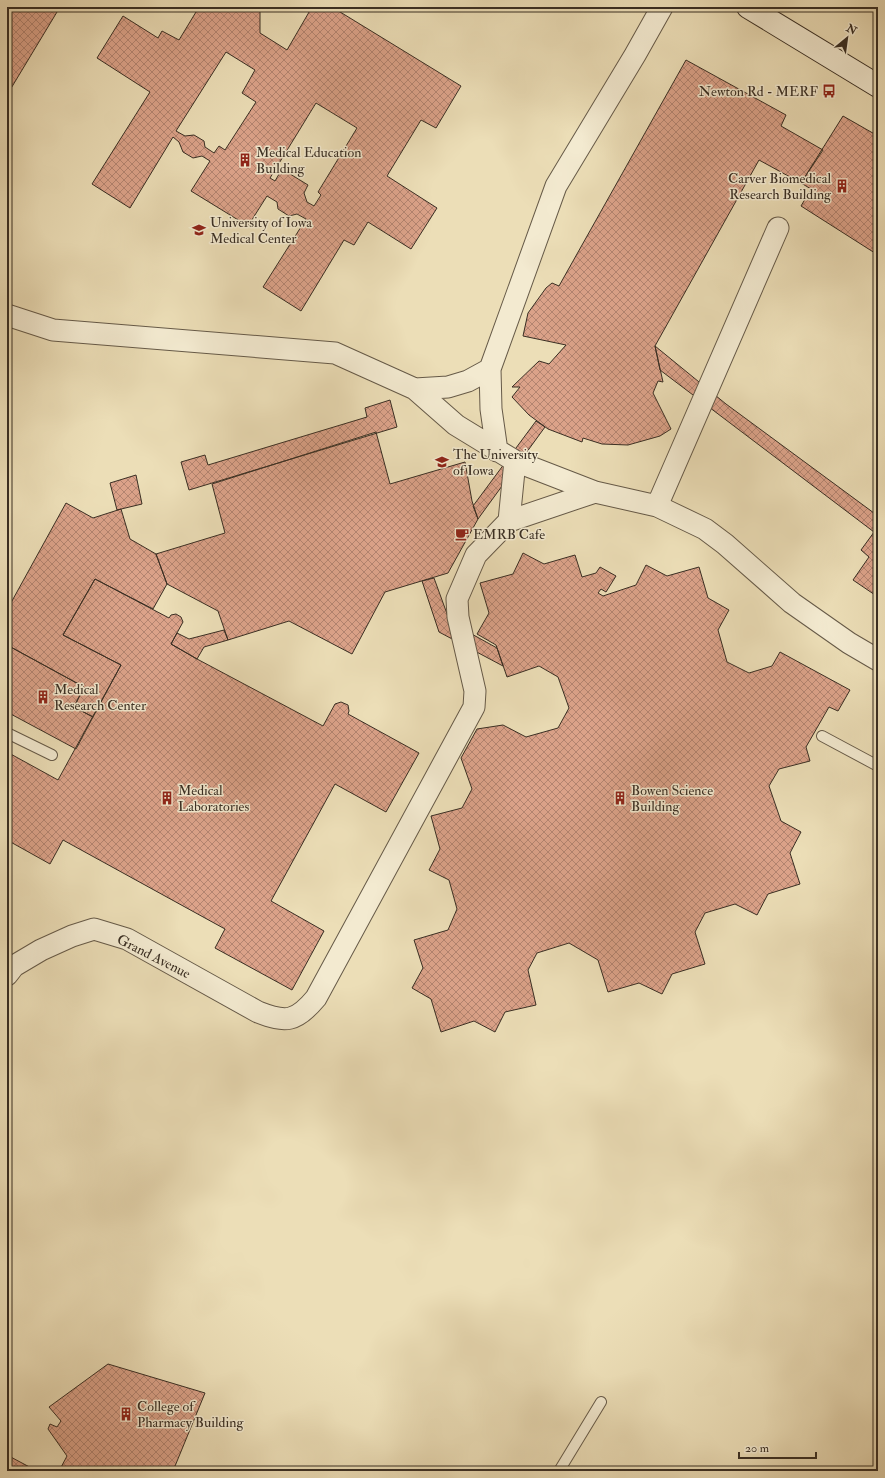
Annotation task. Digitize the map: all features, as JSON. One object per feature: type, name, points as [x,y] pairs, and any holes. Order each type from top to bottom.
[{"type":"street","points":[[595,492],[509,522],[506,456],[491,409],[490,369],[556,186],[635,55],[662,7]]},
{"type":"street","points":[[748,7],[878,86]]},
{"type":"street","points":[[657,506],[778,228]]},
{"type":"street","points":[[7,315],[53,330],[335,354],[415,389],[456,425],[506,456],[595,492],[657,506],[705,530],[720,540],[792,603],[849,643],[878,660]]},
{"type":"street","points":[[415,389],[448,387],[468,381],[490,369]]},
{"type":"street","name":"Grand Avenue","points":[[7,975],[14,966],[41,950],[72,936],[94,930],[127,939],[258,1012],[275,1019],[290,1019],[304,1012],[316,998],[474,707],[475,691],[458,617],[457,599],[476,555],[509,522]]},
{"type":"lane","points":[[7,733],[52,755]]},
{"type":"lane","points":[[822,736],[878,766]]},
{"type":"lane","points":[[559,1471],[601,1402]]},
{"type":"building","points":[[7,7],[60,7],[7,95]]},
{"type":"building","name":"Medical Education Building","points":[[199,7],[260,7],[260,33],[287,50],[312,7],[332,7],[461,86],[436,128],[421,120],[387,176],[437,208],[411,249],[368,222],[354,245],[344,240],[301,311],[263,287],[306,219],[297,214],[289,216],[278,209],[277,202],[267,196],[248,226],[191,191],[210,161],[202,156],[193,158],[183,152],[179,142],[173,137],[130,208],[92,184],[150,92],[97,58],[123,16],[158,38],[162,31],[179,40]],"holes":[[[226,52],[255,70],[242,93],[256,102],[225,150],[219,146],[214,153],[205,147],[204,141],[194,135],[185,136],[176,131]],[[316,103],[357,128],[318,192],[321,195],[314,206],[307,202],[304,193],[308,185],[282,169],[275,181],[270,178]]]},
{"type":"building","points":[[686,60],[786,115],[781,126],[823,150],[801,183],[759,160],[655,346],[663,382],[658,381],[653,393],[671,429],[660,436],[628,445],[602,444],[583,438],[582,442],[548,429],[529,415],[512,397],[520,387],[512,387],[539,361],[549,364],[566,345],[523,336],[528,313],[546,288],[552,283],[559,286]]},
{"type":"building","name":"Carver Biomedical Research Building","points":[[843,116],[878,136],[878,255],[801,206],[811,189],[801,183]]},
{"type":"building","points":[[655,346],[726,404],[878,516],[878,526],[874,532],[660,370]]},
{"type":"building","points":[[390,400],[397,427],[189,490],[181,462],[205,455],[208,465],[367,417],[365,408]]},
{"type":"building","points":[[536,421],[545,427],[478,519],[473,506]]},
{"type":"building","points":[[376,432],[390,484],[465,462],[472,501],[478,519],[448,573],[385,592],[352,654],[289,621],[228,640],[218,611],[167,584],[156,554],[225,533],[212,484]]},
{"type":"building","points":[[136,475],[142,504],[117,510],[110,483]]},
{"type":"building","points":[[66,503],[93,518],[121,509],[130,539],[156,554],[167,584],[153,609],[95,579],[63,635],[121,665],[93,717],[74,707],[84,687],[7,645],[7,610]]},
{"type":"building","points":[[877,528],[878,597],[853,580],[869,557],[861,550]]},
{"type":"building","name":"Bowen Science Building","points":[[523,553],[544,564],[575,555],[582,577],[596,573],[600,567],[616,576],[606,592],[601,589],[598,593],[603,596],[636,585],[646,565],[667,576],[699,567],[708,598],[729,610],[718,630],[727,662],[749,673],[772,666],[780,652],[850,690],[838,711],[829,707],[806,747],[810,761],[779,769],[769,786],[781,821],[801,832],[790,853],[800,884],[768,894],[757,915],[735,904],[705,913],[695,932],[705,964],[672,974],[662,994],[639,983],[608,992],[598,960],[569,943],[537,953],[528,970],[536,1005],[505,1012],[495,1032],[474,1021],[441,1032],[431,999],[412,988],[423,968],[414,940],[448,930],[457,909],[449,880],[429,870],[440,849],[431,816],[462,808],[472,789],[461,758],[477,729],[503,725],[526,737],[558,728],[569,708],[558,677],[539,666],[507,677],[496,645],[477,634],[489,613],[480,583],[513,574]]},
{"type":"building","points":[[434,578],[450,622],[497,648],[503,666],[439,632],[422,581]]},
{"type":"building","name":"Medical Laboratories","points":[[95,579],[169,618],[171,615],[176,614],[181,617],[183,622],[171,644],[197,659],[323,726],[335,704],[341,702],[348,705],[348,714],[419,753],[386,812],[335,784],[271,901],[324,931],[292,990],[215,948],[225,929],[63,840],[50,864],[7,840],[7,752],[58,780],[121,665],[63,635]]},
{"type":"building","points":[[224,630],[228,640],[204,647],[197,659],[171,644],[177,633],[189,639]]},
{"type":"building","name":"Medical Research Center","points":[[7,645],[84,687],[74,707],[93,717],[76,749],[7,712]]},
{"type":"building","name":"College of Pharmacy Building","points":[[108,1364],[205,1393],[173,1471],[59,1471],[67,1456],[48,1429],[50,1424],[57,1427],[61,1421],[49,1407]]},
{"type":"building","points":[[7,1455],[37,1471],[7,1471]]},
{"type":"place","name":"Newton Rd - MERF","points":[[829,91]]},
{"type":"place","name":"Medical Education Building","points":[[245,160]]},
{"type":"place","name":"Carver Biomedical Research Building","points":[[842,186]]},
{"type":"place","name":"University of Iowa Medical Center","points":[[199,230]]},
{"type":"place","name":"The University of Iowa","points":[[442,462]]},
{"type":"place","name":"EMRB Cafe","points":[[462,534]]},
{"type":"place","name":"Medical Research Center","points":[[43,697]]},
{"type":"place","name":"Medical Laboratories","points":[[167,798]]},
{"type":"place","name":"Bowen Science Building","points":[[620,798]]},
{"type":"place","name":"College of Pharmacy Building","points":[[126,1414]]}]
